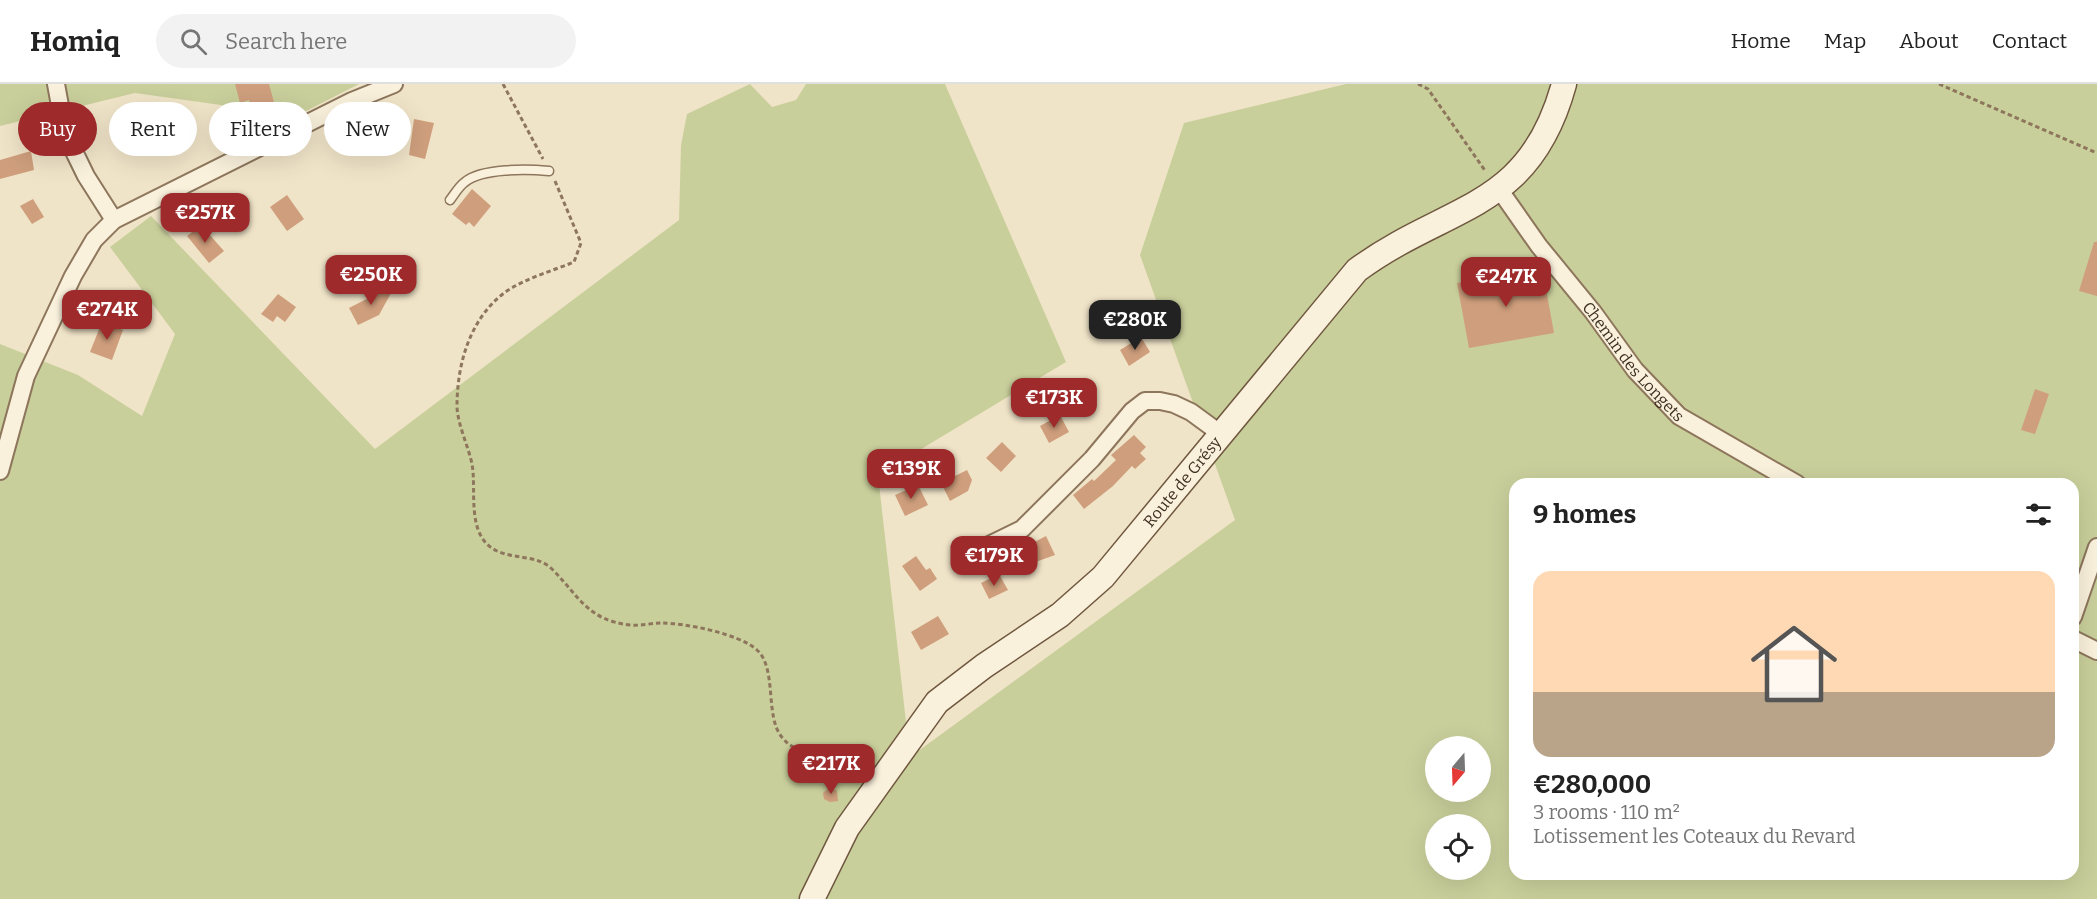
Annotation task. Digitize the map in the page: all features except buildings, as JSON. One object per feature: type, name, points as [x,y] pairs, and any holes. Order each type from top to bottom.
[{"type":"main road","name":"Route de Grésy","points":[[812,899],[847,828],[937,702],[984,666],[1060,615],[1103,577],[1357,270],[1380,253],[1469,208],[1519,173],[1538,149],[1550,126],[1564,84]]},
{"type":"street","points":[[56,84],[65,133],[86,176],[114,220]]},
{"type":"street","points":[[0,471],[27,376],[73,276],[94,240],[114,220],[352,101],[394,84]]},
{"type":"street","name":"Chemin des Longets","points":[[1499,189],[1539,246],[1593,312],[1635,370],[1679,416],[1787,478]]},
{"type":"street","points":[[981,549],[1022,529],[1092,459],[1132,411],[1145,401],[1174,404],[1191,412],[1221,434]]},
{"type":"street","points":[[2079,600],[2097,547]]},
{"type":"street","points":[[2079,642],[2097,651]]},
{"type":"lane","points":[[450,200],[465,181],[484,175],[519,168],[549,171]]},
{"type":"path","points":[[1418,84],[1428,89],[1499,189]]},
{"type":"path","points":[[1939,84],[2097,153]]},
{"type":"path","points":[[574,261],[505,292],[484,311],[471,335],[457,387],[458,414],[472,465],[472,501],[481,537],[496,550],[551,567],[583,607],[603,619],[632,625],[664,623],[716,630],[757,650],[766,664],[781,736],[797,749],[822,757],[849,757],[867,767],[873,791]]},
{"type":"green space","points":[[0,84],[359,84],[312,108],[312,102],[209,103],[135,93],[97,102],[18,102],[18,122],[0,126]]},
{"type":"green space","points":[[750,84],[772,107],[796,100],[806,84],[945,84],[1066,362],[878,475],[910,757],[1235,520],[1140,255],[1184,123],[1346,84],[2097,84],[2097,899],[0,899],[0,344],[78,375],[142,416],[175,334],[110,247],[151,216],[375,449],[679,220],[681,145],[687,114]]}]
